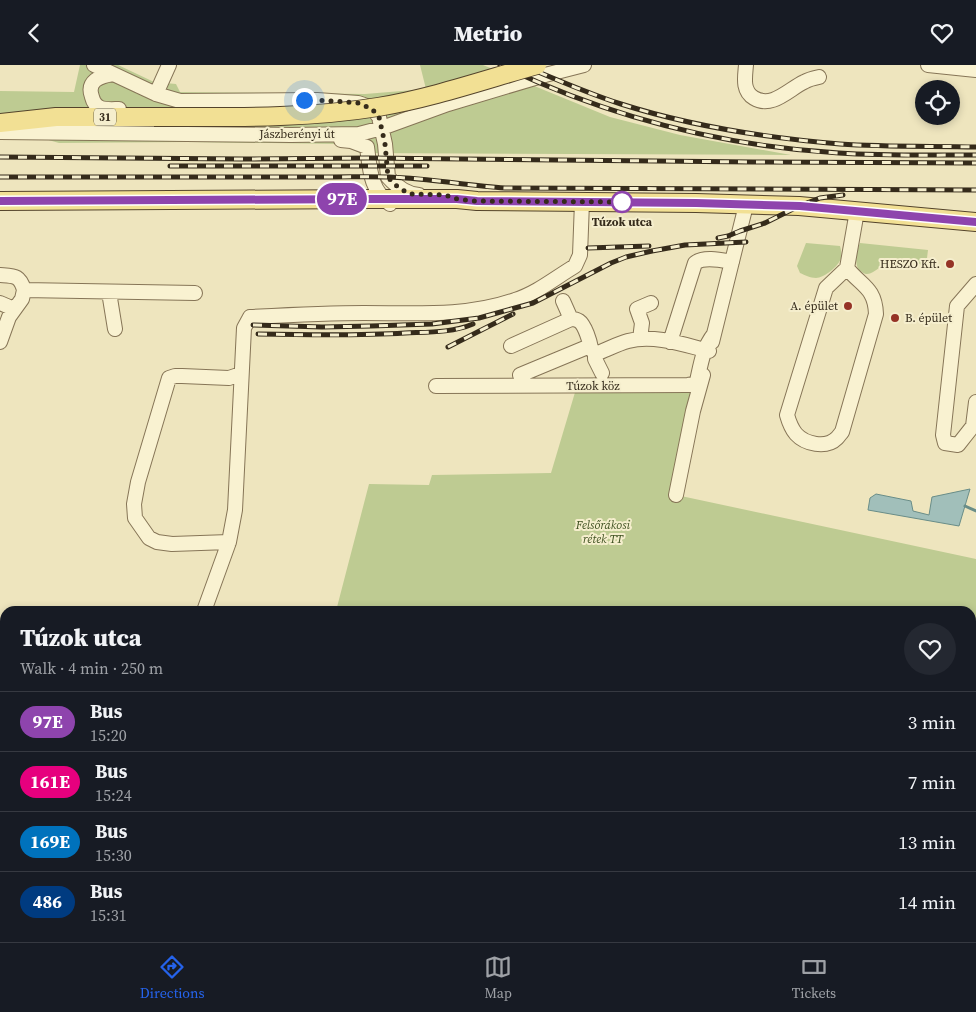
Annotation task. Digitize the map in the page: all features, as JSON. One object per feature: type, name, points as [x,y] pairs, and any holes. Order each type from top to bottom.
[{"type":"main road","name":"Jászberényi út","points":[[0,123],[56,117],[274,116],[350,111],[437,94],[536,65]]},
{"type":"main road","name":"Jászberényi út","points":[[0,111],[47,110],[56,117]]},
{"type":"main road","points":[[0,201],[338,199],[450,207],[464,200],[696,203],[800,206],[976,222]]},
{"type":"main road","points":[[241,200],[286,206],[389,203]]},
{"type":"street","name":"Jászberényi út","points":[[88,65],[92,84],[90,93],[97,106],[104,109],[132,109],[154,117]]},
{"type":"street","points":[[94,65],[156,94],[180,101],[290,100],[334,101],[364,105],[372,109],[380,122],[385,144],[389,203]]},
{"type":"street","points":[[156,94],[169,65]]},
{"type":"street","points":[[385,144],[402,127],[419,115],[545,75],[584,65]]},
{"type":"street","points":[[746,65],[744,81],[747,91],[754,98],[765,101],[776,99],[804,81],[819,77]]},
{"type":"street","points":[[928,65],[976,70]]},
{"type":"street","points":[[92,84],[102,75],[113,74]]},
{"type":"street","points":[[334,101],[353,109],[359,114],[365,124],[371,176],[377,189],[389,203]]},
{"type":"street","name":"Jászberényi út","points":[[0,132],[291,135],[365,133],[388,118],[419,115]]},
{"type":"street","points":[[291,135],[351,141],[367,147]]},
{"type":"street","points":[[338,199],[357,193],[365,186],[371,176]]},
{"type":"street","points":[[388,177],[398,187],[410,194],[445,195],[464,200]]},
{"type":"street","points":[[206,606],[229,542],[234,510],[244,328],[250,317],[323,313],[444,313],[464,311],[514,300],[532,293],[578,262],[580,255],[582,202]]},
{"type":"street","points":[[676,495],[707,350],[714,334],[746,205]]},
{"type":"street","points":[[847,268],[853,276],[869,289],[876,305],[875,322],[842,432],[836,440],[828,443],[810,443],[796,433],[787,415],[826,288],[847,268],[856,211]]},
{"type":"street","points":[[670,342],[695,263],[698,260],[704,259],[732,262]]},
{"type":"street","points":[[0,275],[18,278],[24,290],[22,299],[9,317],[0,342]]},
{"type":"street","points":[[976,285],[956,306],[943,435],[945,443],[958,445],[973,426],[976,401]]},
{"type":"street","points":[[24,290],[195,293]]},
{"type":"street","points":[[109,292],[115,329]]},
{"type":"street","points":[[563,301],[571,319]]},
{"type":"street","points":[[0,303],[14,309]]},
{"type":"street","points":[[640,339],[642,323],[637,309],[651,303]]},
{"type":"street","points":[[511,347],[571,319],[578,320],[582,323],[602,373]]},
{"type":"street","points":[[520,375],[585,348],[593,351],[640,339],[654,339],[707,350]]},
{"type":"street","name":"Túzok köz","points":[[436,386],[688,385],[694,384],[697,381],[707,350]]},
{"type":"street","points":[[229,542],[172,544],[157,542],[149,538],[135,518],[134,504],[138,482],[169,378],[182,375],[229,378],[241,374]]},
{"type":"green space","points":[[80,65],[118,65],[154,82],[176,84],[180,92],[365,94],[426,89],[420,65],[483,65],[610,117],[680,135],[791,155],[360,153],[339,144],[59,143],[45,139],[0,139],[0,91],[74,92]]},
{"type":"green space","points":[[806,243],[840,246],[840,261],[831,271],[823,276],[816,278],[800,273],[797,266]]},
{"type":"green space","points":[[860,243],[928,250],[926,266],[905,260],[892,260],[873,272],[865,274],[856,263]]},
{"type":"green space","name":"Felsőrákosi rétek TT","points":[[576,389],[696,390],[681,496],[976,559],[976,606],[337,606],[369,484],[429,485],[432,475],[551,473]]},
{"type":"water","points":[[970,489],[959,526],[868,510],[870,498],[876,494],[911,501],[913,511],[929,515],[932,497]]},
{"type":"waterway","points":[[965,506],[976,511]]},
{"type":"railway","points":[[500,65],[581,99],[623,113],[708,136],[795,149],[839,153],[976,155]]},
{"type":"railway","points":[[522,65],[583,91],[621,104],[674,119],[729,130],[840,144],[976,147]]},
{"type":"railway","points":[[0,157],[976,163]]},
{"type":"railway","points":[[170,166],[427,166]]},
{"type":"railway","points":[[0,177],[397,177],[505,188],[976,190]]},
{"type":"railway","points":[[718,238],[765,223],[820,198],[843,195]]},
{"type":"railway","points":[[253,325],[371,326],[432,324],[479,318],[533,303],[626,257],[685,245],[746,242]]},
{"type":"railway","points":[[588,248],[649,246]]},
{"type":"railway","points":[[448,347],[513,314]]},
{"type":"railway","points":[[258,334],[350,335],[431,332],[448,331],[473,324]]},
{"type":"bus line","name":"97E","points":[[0,201],[457,199],[472,201],[696,203],[800,206],[976,222]]},
{"type":"place","name":"Túzok utca","points":[[622,202]]},
{"type":"place","name":"HESZO Kft.","points":[[950,264]]},
{"type":"place","name":"A. épület","points":[[848,306]]},
{"type":"place","name":"B. épület","points":[[895,318]]},
{"type":"route","points":[[304,100],[358,103],[372,109],[379,117],[385,144],[388,177],[398,187],[410,194],[445,195],[472,201],[622,202]]}]
